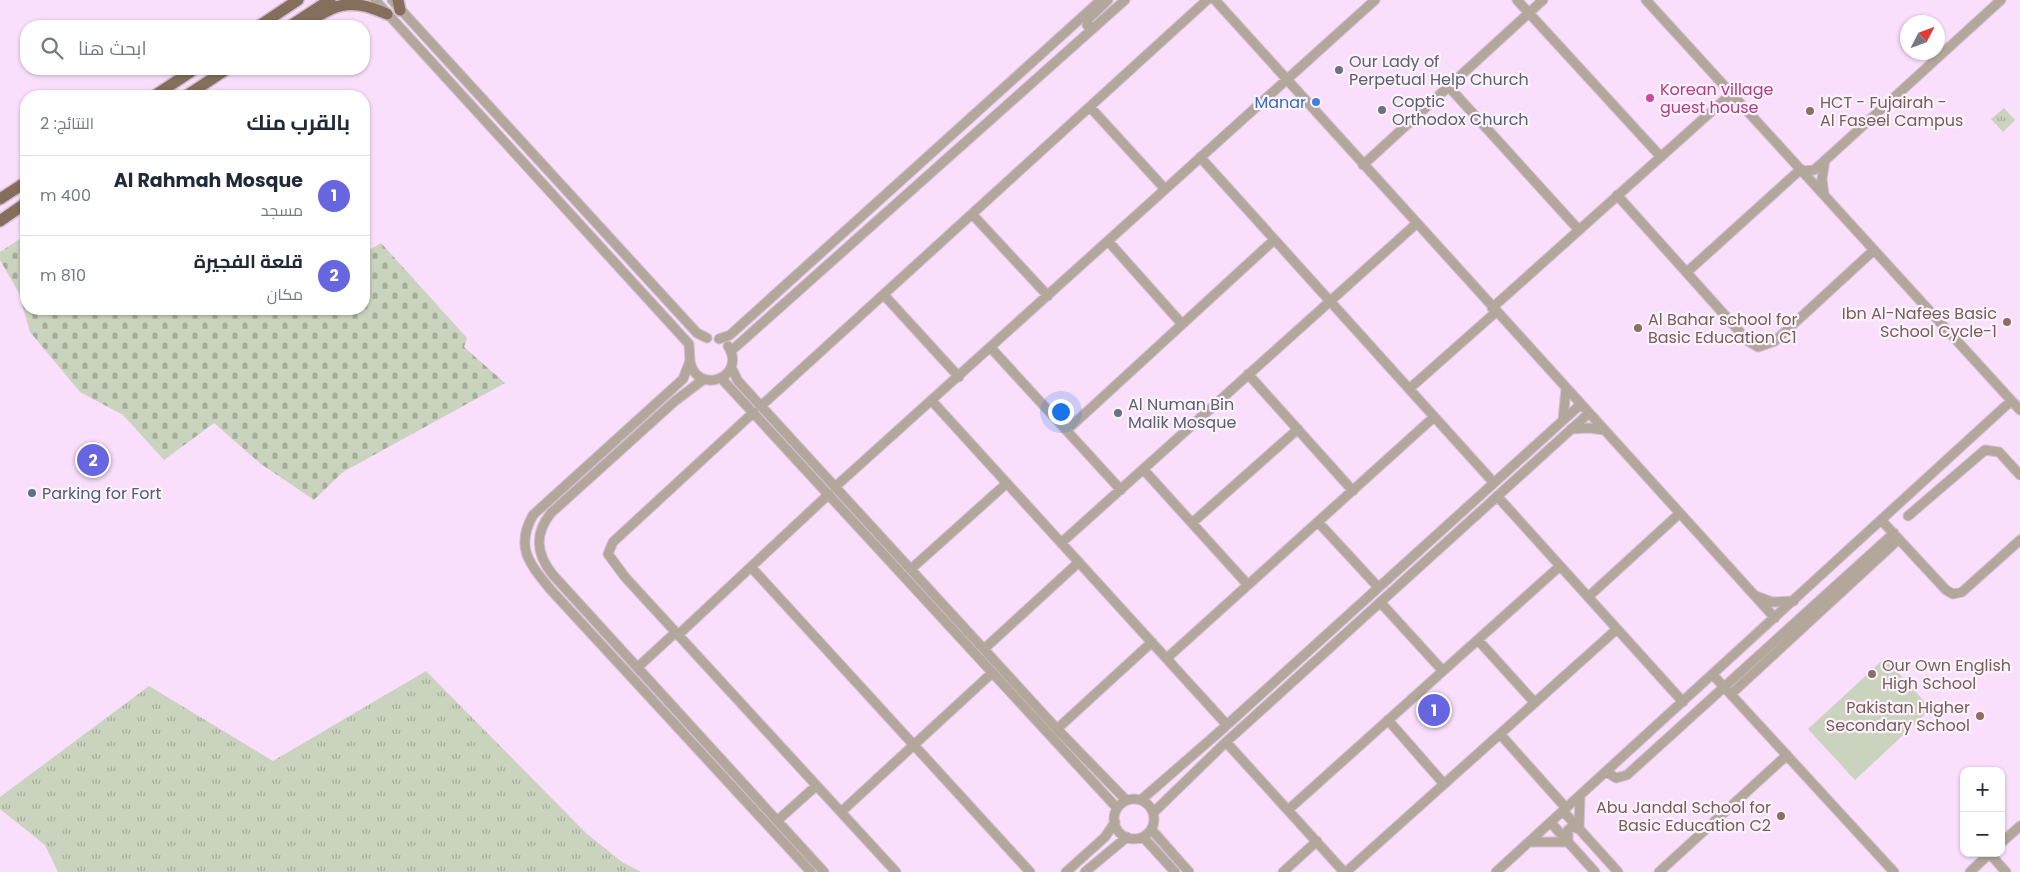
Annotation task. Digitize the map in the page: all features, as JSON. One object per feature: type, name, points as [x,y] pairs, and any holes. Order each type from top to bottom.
[{"type":"main road","points":[[268,20],[298,0]]},
{"type":"main road","points":[[300,20],[330,0]]},
{"type":"main road","points":[[309,20],[337,6],[350,3],[364,5],[387,14]]},
{"type":"main road","points":[[163,90],[186,75]]},
{"type":"main road","points":[[195,90],[218,75]]},
{"type":"main road","points":[[0,199],[20,186]]},
{"type":"main road","points":[[0,220],[20,207]]},
{"type":"street","points":[[374,0],[669,321],[689,344],[692,370],[704,379]]},
{"type":"street","points":[[392,0],[399,5],[696,333],[707,338],[719,339],[730,335],[1101,0]]},
{"type":"street","points":[[1094,28],[1088,25],[1088,20],[1108,0]]},
{"type":"street","points":[[731,351],[1125,0]]},
{"type":"street","points":[[896,872],[613,562],[608,554],[609,548],[758,409],[1207,0]]},
{"type":"street","points":[[1215,0],[1588,414],[1775,618]]},
{"type":"street","points":[[638,667],[751,568],[832,490],[1375,0]]},
{"type":"street","points":[[1517,0],[1661,157]]},
{"type":"street","points":[[1363,165],[1543,0]]},
{"type":"street","points":[[1646,0],[2020,410]]},
{"type":"street","points":[[1687,272],[1801,170],[1814,170],[1826,160],[2001,0]]},
{"type":"street","points":[[1034,80],[1045,66],[1065,49],[1066,44],[1063,40],[1056,40]]},
{"type":"street","points":[[1448,87],[1578,229]]},
{"type":"street","points":[[1409,389],[1578,229],[1731,94]]},
{"type":"street","points":[[1090,107],[1165,190]]},
{"type":"street","points":[[1200,157],[1494,483]]},
{"type":"street","points":[[1824,195],[1822,178],[1826,160]]},
{"type":"street","points":[[1617,195],[1748,341],[1756,346],[1764,347],[1775,341],[1874,250]]},
{"type":"street","points":[[972,214],[1048,296]]},
{"type":"street","points":[[1061,543],[1416,224]]},
{"type":"street","points":[[1067,430],[1274,240]]},
{"type":"street","points":[[1108,241],[1182,324]]},
{"type":"street","points":[[884,295],[959,376]]},
{"type":"street","points":[[707,338],[696,344],[683,379],[534,515],[526,531],[525,548],[528,560],[550,589],[810,872]]},
{"type":"street","points":[[719,339],[731,351],[731,367],[736,379],[758,409],[832,490],[992,673],[1117,808]]},
{"type":"street","points":[[991,348],[1121,490]]},
{"type":"street","points":[[721,378],[731,367]]},
{"type":"street","points":[[1248,374],[1353,491]]},
{"type":"street","points":[[758,409],[721,378],[704,379],[680,396],[551,513],[539,531],[540,554],[545,565],[824,872]]},
{"type":"street","points":[[1563,420],[1566,389]]},
{"type":"street","points":[[1496,872],[1882,521],[2011,400]]},
{"type":"street","points":[[932,401],[1227,725]]},
{"type":"street","points":[[1141,800],[1227,725],[1580,405]]},
{"type":"street","points":[[1153,813],[1226,742],[1588,414]]},
{"type":"street","points":[[1167,658],[1434,418]]},
{"type":"street","points":[[1571,429],[1589,428],[1604,430]]},
{"type":"street","points":[[1192,523],[1298,429]]},
{"type":"street","points":[[1965,443],[1976,456]]},
{"type":"street","points":[[1908,516],[1985,450],[1994,450],[2002,455],[2020,475]]},
{"type":"street","points":[[1143,469],[1248,585]]},
{"type":"street","points":[[911,569],[1007,483]]},
{"type":"street","points":[[832,490],[911,569],[1057,729],[1126,800]]},
{"type":"street","points":[[1497,496],[1617,629],[1680,704],[1689,719]]},
{"type":"street","points":[[1588,597],[1680,513]]},
{"type":"street","points":[[1882,521],[1946,590],[1953,594],[1962,592],[2020,540]]},
{"type":"street","points":[[1318,522],[1378,587]]},
{"type":"street","points":[[1606,772],[1616,778],[1624,777],[1689,719],[1727,691],[1896,536]]},
{"type":"street","points":[[984,649],[1079,562]]},
{"type":"street","points":[[1288,810],[1560,566]]},
{"type":"street","points":[[751,568],[1030,872]]},
{"type":"street","points":[[1824,573],[1838,589]]},
{"type":"street","points":[[1755,596],[1772,602],[1794,600]]},
{"type":"street","points":[[1755,596],[1764,613],[1763,625],[1756,635]]},
{"type":"street","points":[[1380,602],[1443,671]]},
{"type":"street","points":[[1226,742],[1345,872],[1617,629]]},
{"type":"street","points":[[1478,640],[1535,703]]},
{"type":"street","points":[[1057,729],[1152,642]]},
{"type":"street","points":[[841,812],[992,673]]},
{"type":"street","points":[[1713,675],[1894,872]]},
{"type":"street","points":[[1388,720],[1444,784]]},
{"type":"street","points":[[1652,731],[1663,743]]},
{"type":"street","points":[[1500,734],[1579,829],[1618,872]]},
{"type":"street","points":[[1633,748],[1644,760]]},
{"type":"street","points":[[1659,872],[1787,755]]},
{"type":"street","points":[[778,820],[816,786]]},
{"type":"street","points":[[1579,829],[1580,795]]},
{"type":"street","points":[[1066,872],[1105,837],[1115,822],[1117,808],[1126,800],[1141,800],[1149,805],[1153,813],[1151,829],[1143,836],[1127,837],[1085,872]]},
{"type":"street","points":[[1115,822],[1119,831],[1127,837]]},
{"type":"street","points":[[1551,823],[1596,872]]},
{"type":"street","points":[[2005,839],[2020,826]]},
{"type":"street","points":[[1568,842],[1568,830],[1572,827],[1579,829]]},
{"type":"street","points":[[1151,829],[1189,872]]},
{"type":"street","points":[[1143,836],[1175,872]]},
{"type":"street","points":[[1283,872],[1317,841]]},
{"type":"street","points":[[1530,842],[1568,842]]},
{"type":"street","points":[[1970,872],[1986,857]]},
{"type":"street","points":[[1993,857],[2006,872]]},
{"type":"green space","points":[[2004,108],[2015,120],[2003,132],[1991,119]]},
{"type":"green space","points":[[20,239],[20,297],[0,260],[0,252]]},
{"type":"green space","points":[[381,243],[467,338],[464,347],[505,383],[343,472],[314,500],[261,464],[214,423],[164,460],[123,415],[80,392],[30,332],[25,315],[370,315],[370,249]]},
{"type":"green space","points":[[1885,658],[1931,709],[1855,780],[1808,729]]},
{"type":"green space","points":[[426,671],[587,834],[622,862],[641,872],[58,872],[45,845],[0,809],[0,797],[149,686],[273,761]]},
{"type":"place","name":"Our Lady of Perpetual Help Church","points":[[1339,70]]},
{"type":"place","name":"Korean village guest house","points":[[1650,98]]},
{"type":"place","name":"Manar","points":[[1316,102]]},
{"type":"place","name":"Coptic Orthodox Church","points":[[1382,110]]},
{"type":"place","name":"HCT - Fujairah - Al Faseel Campus","points":[[1810,111]]},
{"type":"place","name":"Ibn Al-Nafees Basic School Cycle-1","points":[[2007,322]]},
{"type":"place","name":"Al Bahar school for Basic Education C1","points":[[1638,328]]},
{"type":"place","name":"Al Numan Bin Malik Mosque","points":[[1118,413]]},
{"type":"place","name":"قلعة الفجيرة","points":[[93,460]]},
{"type":"place","name":"Parking for Fort","points":[[32,493]]},
{"type":"place","name":"Our Own English High School","points":[[1872,674]]},
{"type":"place","name":"Al Rahmah Mosque","points":[[1434,710]]},
{"type":"place","name":"Pakistan Higher Secondary School","points":[[1980,716]]},
{"type":"place","name":"Abu Jandal School for Basic Education C2","points":[[1781,816]]}]
